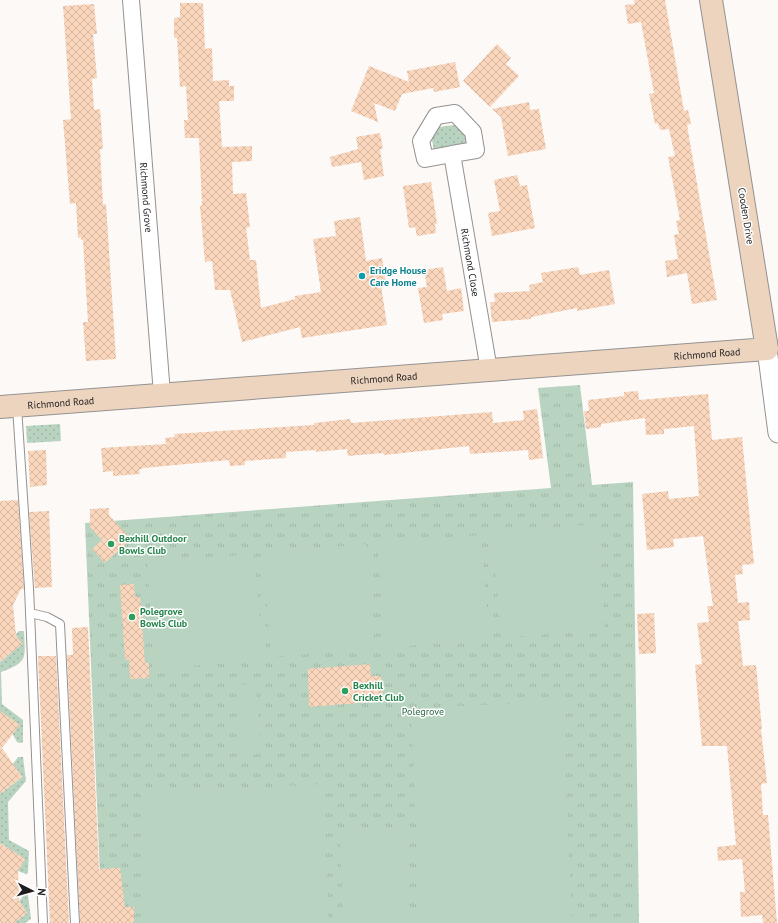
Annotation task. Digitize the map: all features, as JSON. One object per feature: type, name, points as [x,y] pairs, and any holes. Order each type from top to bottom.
[{"type":"main road","name":"Cooden Drive","points":[[711,0],[773,347]]},
{"type":"main road","name":"Richmond Road","points":[[8,406],[773,347]]},
{"type":"street","name":"Richmond Grove","points":[[131,0],[162,394]]},
{"type":"street","name":"Richmond Close","points":[[452,154],[489,370]]},
{"type":"street","name":"Cooden Drive","points":[[773,347],[778,433]]},
{"type":"lane","points":[[8,406],[30,613],[43,923]]},
{"type":"lane","points":[[30,613],[47,617],[60,624],[75,923]]},
{"type":"green space","points":[[454,125],[465,135],[466,144],[434,150],[432,140],[439,127]]},
{"type":"green space","name":"Polegrove","points":[[580,385],[592,485],[633,482],[639,923],[102,923],[85,523],[551,488],[538,388]]},
{"type":"green space","points":[[60,424],[61,441],[27,443],[26,426]]},
{"type":"green space","points":[[596,524],[605,629],[501,638],[492,533]]},
{"type":"green space","points":[[481,535],[489,639],[386,648],[377,544]]},
{"type":"green space","points":[[367,544],[375,649],[271,657],[263,553]]},
{"type":"green space","points":[[254,554],[263,660],[156,669],[147,563]]},
{"type":"green space","points":[[19,631],[24,631],[25,653],[23,658],[17,665],[1,672],[2,704],[23,720],[23,742],[20,743],[17,742],[0,711],[0,662],[22,644],[15,635]]},
{"type":"green space","points":[[256,684],[261,754],[240,755],[236,685]]},
{"type":"green space","points":[[562,702],[572,923],[420,923],[411,708]]},
{"type":"green space","points":[[18,757],[23,757],[26,781],[8,802],[9,840],[29,851],[28,873],[26,874],[18,871],[24,859],[2,844],[0,846],[0,794],[22,777],[13,764]]},
{"type":"green space","points":[[321,784],[329,923],[147,923],[140,794]]},
{"type":"green space","points":[[406,830],[409,923],[343,923],[340,832]]},
{"type":"green space","points":[[24,895],[28,895],[31,919],[25,923],[14,923],[27,913],[19,901]]},
{"type":"building","points":[[634,0],[665,0],[684,111],[688,110],[691,124],[687,125],[717,300],[692,304],[687,273],[667,277],[665,261],[678,259],[674,235],[679,234],[676,221],[680,220],[668,157],[675,156],[669,129],[660,130],[658,123],[655,124],[649,94],[654,93],[641,22],[628,24],[625,5],[635,4]]},
{"type":"building","points":[[180,3],[203,3],[205,49],[212,48],[213,81],[229,80],[229,86],[234,86],[234,101],[219,101],[222,147],[252,146],[252,161],[232,162],[233,194],[246,193],[250,227],[246,228],[250,260],[256,260],[261,308],[295,299],[295,296],[321,292],[313,239],[336,236],[334,221],[360,217],[366,261],[382,258],[386,284],[381,285],[387,325],[302,338],[300,327],[242,342],[230,290],[215,290],[212,261],[205,262],[200,206],[202,205],[199,138],[185,138],[184,120],[188,120],[186,86],[180,87],[177,38],[174,38],[174,18],[180,17]]},
{"type":"building","points":[[94,4],[97,34],[93,34],[97,78],[92,79],[94,110],[100,109],[103,149],[100,149],[103,204],[106,204],[116,359],[86,361],[83,322],[88,322],[83,240],[81,240],[81,237],[78,238],[76,203],[70,204],[63,120],[71,119],[63,6]]},
{"type":"building","points":[[497,44],[511,58],[506,64],[519,76],[490,107],[463,81]]},
{"type":"building","points":[[455,62],[460,87],[434,92],[433,88],[402,94],[395,111],[374,103],[378,122],[351,111],[369,66],[409,82],[407,71]]},
{"type":"building","points":[[529,102],[530,110],[539,109],[546,149],[508,156],[501,117],[492,109]]},
{"type":"building","points":[[380,133],[383,149],[380,149],[384,176],[364,180],[361,162],[332,167],[330,157],[358,149],[356,137]]},
{"type":"building","points":[[517,175],[520,186],[527,185],[535,228],[492,236],[488,213],[500,211],[494,180]]},
{"type":"building","points":[[431,182],[437,224],[435,224],[436,233],[417,236],[415,227],[409,228],[403,186]]},
{"type":"building","points":[[443,267],[447,291],[461,288],[464,311],[442,314],[443,320],[424,323],[418,288],[427,287],[424,270]]},
{"type":"building","points":[[578,267],[580,275],[609,270],[615,304],[577,311],[577,308],[531,317],[531,319],[492,322],[490,302],[495,302],[494,293],[530,291],[529,285],[543,282],[541,273]]},
{"type":"building","points":[[638,391],[639,400],[708,394],[712,440],[742,437],[754,564],[742,565],[743,574],[735,575],[738,603],[749,602],[750,620],[738,621],[743,666],[756,665],[767,783],[761,784],[763,815],[768,815],[777,923],[763,923],[762,915],[741,917],[740,892],[745,892],[742,859],[718,861],[717,847],[736,845],[727,746],[702,746],[695,665],[702,664],[697,623],[709,622],[707,606],[713,606],[703,536],[673,539],[674,547],[647,550],[642,494],[668,491],[669,499],[699,496],[694,426],[664,429],[664,434],[646,435],[645,418],[601,424],[601,427],[586,429],[584,411],[589,411],[588,400],[624,396],[624,392]]},
{"type":"building","points":[[537,409],[543,458],[529,460],[528,450],[470,454],[469,446],[384,455],[383,453],[348,456],[347,449],[316,452],[316,450],[286,452],[286,458],[245,461],[245,465],[230,466],[229,460],[144,468],[139,470],[140,474],[113,476],[113,471],[103,472],[101,448],[166,444],[165,438],[175,437],[174,434],[314,425],[314,423],[350,419],[351,423],[492,412],[493,423],[524,420],[523,411]]},
{"type":"building","points":[[46,450],[47,485],[30,487],[28,451]]},
{"type":"building","points":[[18,500],[24,589],[21,589],[13,605],[16,635],[22,644],[0,662],[0,501]]},
{"type":"building","name":"Bexhill Outdoor Bowls Club","points":[[109,508],[109,515],[131,539],[105,563],[92,549],[102,540],[90,527],[90,509]]},
{"type":"building","points":[[49,511],[52,587],[35,588],[29,512]]},
{"type":"building","name":"Polegrove Bowls Club","points":[[134,584],[135,597],[140,597],[145,663],[149,663],[149,678],[130,679],[129,659],[125,660],[120,585]]},
{"type":"building","points":[[654,613],[656,653],[639,654],[637,614]]},
{"type":"building","points":[[88,627],[99,869],[120,868],[125,907],[134,907],[134,923],[80,923],[67,655],[73,655],[72,628]]},
{"type":"building","points":[[38,656],[56,656],[69,923],[50,923]]},
{"type":"building","name":"Bexhill Cricket Club","points":[[370,664],[371,676],[381,676],[383,701],[309,707],[308,669]]},
{"type":"building","points":[[0,711],[20,725],[2,748],[22,777],[0,794]]},
{"type":"building","points":[[0,843],[25,859],[18,871],[19,901],[27,913],[14,923],[0,923]]},
{"type":"place","name":"Eridge House Care Home","points":[[362,276]]},
{"type":"place","name":"Bexhill Outdoor Bowls Club","points":[[111,544]]},
{"type":"place","name":"Polegrove Bowls Club","points":[[132,617]]},
{"type":"place","name":"Bexhill Cricket Club","points":[[345,691]]}]
